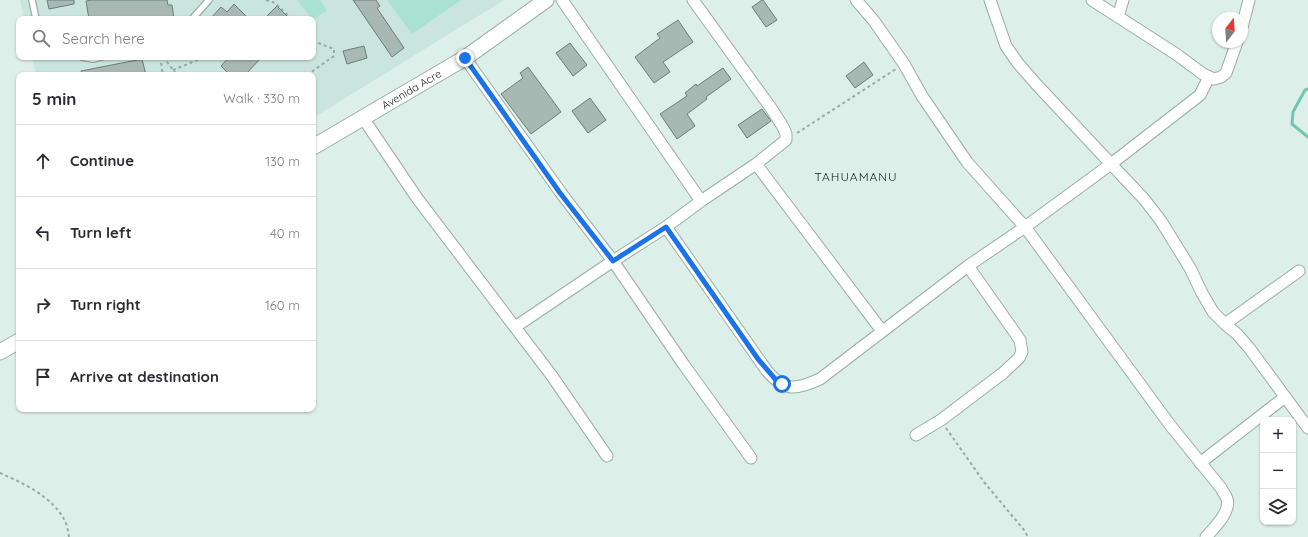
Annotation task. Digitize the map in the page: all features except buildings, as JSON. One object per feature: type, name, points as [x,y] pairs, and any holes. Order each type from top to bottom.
[{"type":"main road","name":"Avenida Acre","points":[[316,145],[465,58],[546,0]]},
{"type":"main road","points":[[0,352],[16,343]]},
{"type":"street","points":[[562,0],[700,201]]},
{"type":"street","points":[[514,327],[666,227],[700,201],[756,164],[786,140],[786,134],[783,127],[771,108],[693,0]]},
{"type":"street","points":[[856,0],[874,21],[904,64],[922,96],[967,162],[1025,227],[1124,363],[1212,477],[1227,499],[1227,506],[1224,514],[1218,524],[1206,537]]},
{"type":"street","points":[[990,0],[1006,46],[1037,85],[1144,199],[1161,221],[1190,268],[1202,294],[1213,312],[1237,334],[1250,349],[1308,428]]},
{"type":"street","points":[[1092,0],[1214,79],[1221,77],[1226,73],[1236,48]]},
{"type":"street","points":[[1118,17],[1123,0]]},
{"type":"street","points":[[1246,12],[1249,0]]},
{"type":"street","points":[[465,58],[560,193],[613,261],[625,281],[751,458]]},
{"type":"street","points":[[666,227],[758,359],[776,380],[782,384],[797,387],[806,386],[820,379],[968,266],[1025,227],[1111,164],[1200,95],[1209,77]]},
{"type":"street","points":[[363,118],[416,198],[552,376],[607,456]]},
{"type":"street","points":[[756,164],[882,331]]},
{"type":"street","points":[[916,435],[941,420],[1003,373],[1019,358],[1022,352],[1020,340],[968,266]]},
{"type":"street","points":[[1225,324],[1300,271]]},
{"type":"street","points":[[1200,463],[1285,397]]},
{"type":"lane","points":[[32,0],[35,16]]},
{"type":"lane","points":[[195,16],[208,0]]},
{"type":"path","points":[[266,0],[275,3],[289,16]]},
{"type":"path","points":[[311,72],[334,56],[334,49],[316,42]]},
{"type":"path","points":[[161,60],[163,72]]},
{"type":"path","points":[[164,60],[173,70],[198,60]]},
{"type":"path","points":[[786,140],[904,64]]},
{"type":"path","points":[[941,420],[984,482],[1024,530],[1028,537]]},
{"type":"path","points":[[0,473],[18,481],[43,497],[55,508],[64,519],[68,528],[69,537]]},
{"type":"shaded area","points":[[20,0],[504,0],[316,116],[316,72],[35,72],[33,60],[316,60],[316,16],[23,16]]},
{"type":"green space","points":[[297,0],[320,0],[327,10],[316,18],[316,16],[310,16]]},
{"type":"green space","points":[[387,0],[461,0],[412,34]]},
{"type":"waterway","points":[[1308,89],[1305,90],[1293,112],[1292,124],[1308,137]]},
{"type":"district","name":"TAHUAMANU","points":[[856,177]]},
{"type":"route","points":[[465,58],[560,193],[613,261],[666,227],[758,359],[767,371],[782,384]]}]
